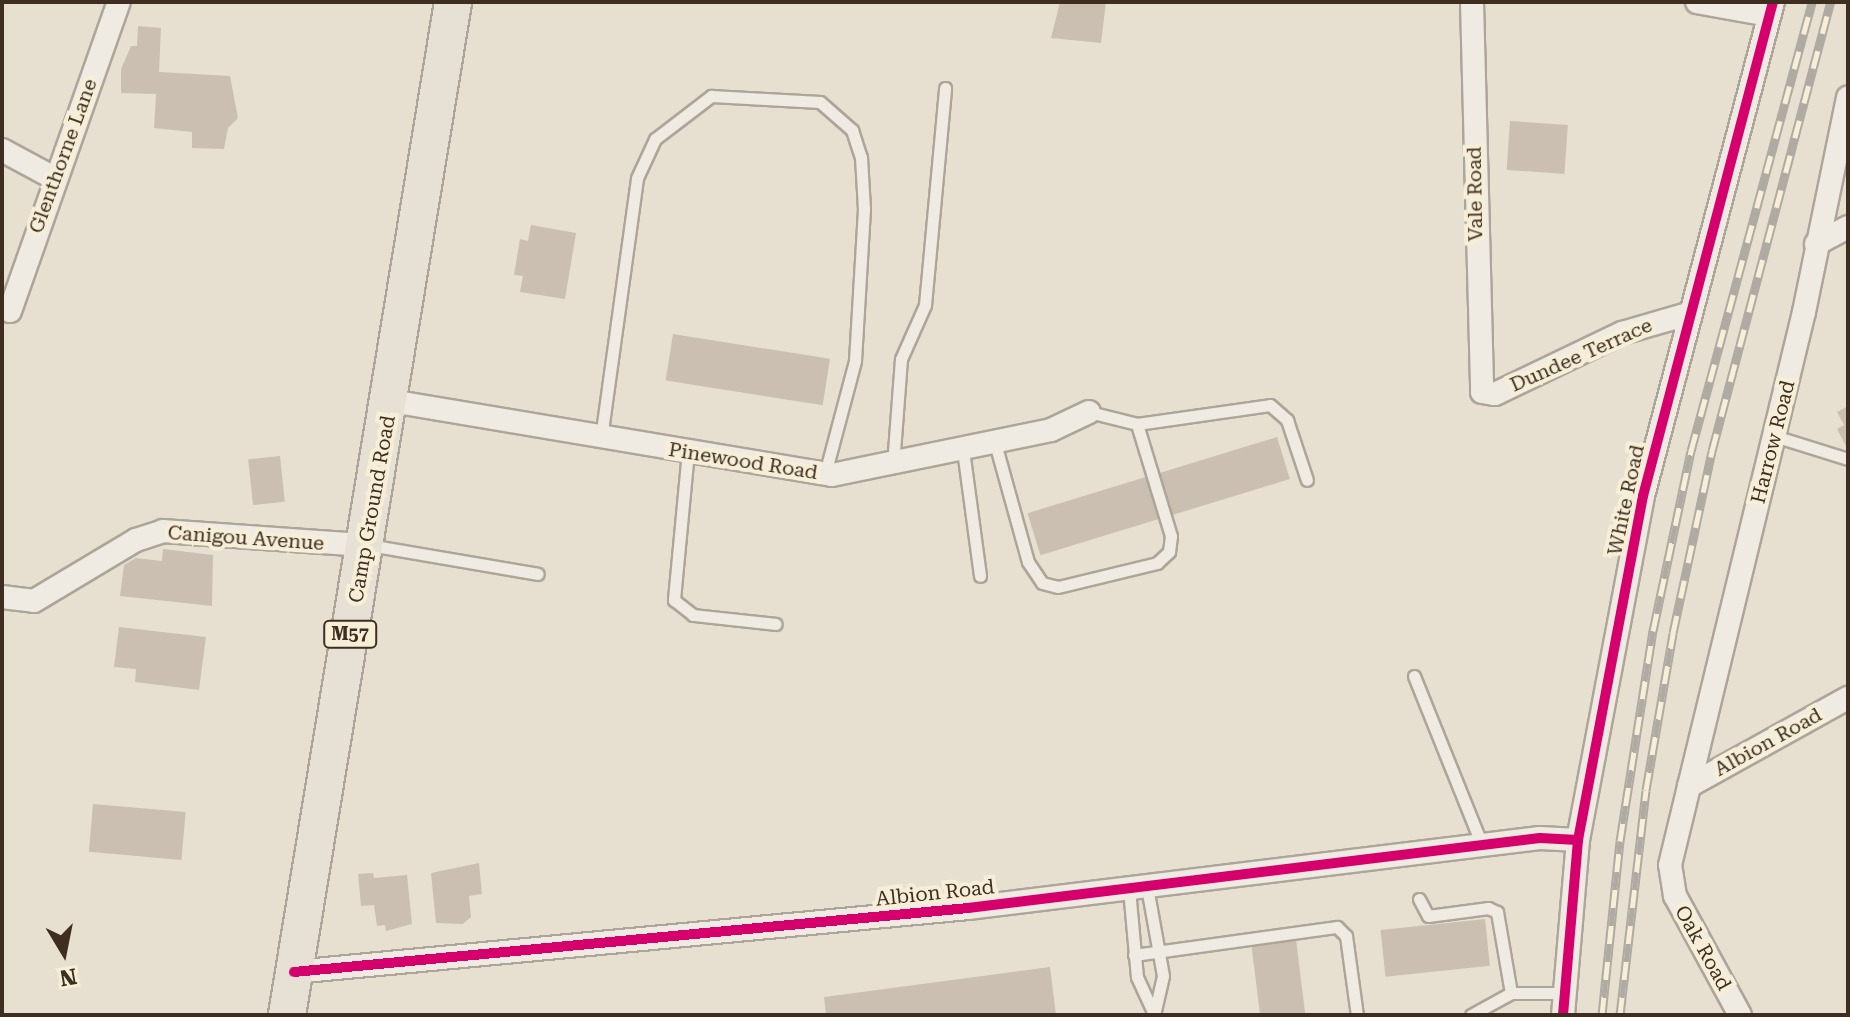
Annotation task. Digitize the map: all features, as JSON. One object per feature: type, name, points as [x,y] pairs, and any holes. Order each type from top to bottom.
[{"type":"main road","name":"Camp Ground Road","points":[[287,1015],[391,401],[453,2]]},
{"type":"street","name":"Glenthorne Lane","points":[[10,311],[54,178],[119,2]]},
{"type":"street","name":"Vale Road","points":[[1472,2],[1479,386]]},
{"type":"street","points":[[1697,2],[1771,8]]},
{"type":"street","name":"White Road","points":[[1564,1004],[1578,840],[1643,496],[1688,314],[1771,8]]},
{"type":"street","name":"Harrow Road","points":[[1689,786],[1774,436],[1848,97]]},
{"type":"street","points":[[2,150],[54,178]]},
{"type":"street","points":[[1816,244],[1848,227]]},
{"type":"street","name":"Dundee Terrace","points":[[1479,386],[1495,394],[1622,333],[1688,314]]},
{"type":"street","name":"Pinewood Road","points":[[391,401],[825,474],[893,465],[995,443],[1062,427],[1089,412]]},
{"type":"street","name":"Canigou Avenue","points":[[2,597],[34,601],[136,540],[163,531],[365,545]]},
{"type":"street","name":"Albion Road","points":[[1689,786],[1848,698]]},
{"type":"street","name":"Oak Road","points":[[1689,786],[1670,883],[1740,1015]]},
{"type":"street","name":"Albion Road","points":[[294,972],[1138,888],[1482,845],[1578,840]]},
{"type":"lane","points":[[893,465],[901,359],[925,305],[945,88]]},
{"type":"lane","points":[[601,438],[637,178],[655,139],[711,96],[820,102],[852,130],[861,157],[864,209],[855,361],[825,474]]},
{"type":"lane","points":[[1089,412],[1137,424],[1270,405],[1287,420],[1307,480]]},
{"type":"lane","points":[[995,443],[1034,574],[1042,583],[1074,587],[1157,563],[1169,552],[1171,536],[1137,424]]},
{"type":"lane","points":[[1774,436],[1848,459]]},
{"type":"lane","points":[[963,450],[980,576]]},
{"type":"lane","points":[[688,451],[674,600],[693,615],[776,624]]},
{"type":"lane","points":[[365,545],[538,574]]},
{"type":"lane","points":[[1414,676],[1482,845]]},
{"type":"lane","points":[[1138,888],[1160,951],[1163,976],[1154,1015],[1134,955],[1138,888]]},
{"type":"lane","points":[[1419,899],[1428,916],[1488,908],[1497,912],[1511,993]]},
{"type":"lane","points":[[1134,955],[1337,927],[1346,936],[1357,1015]]},
{"type":"lane","points":[[1471,1015],[1511,993],[1564,1004]]},
{"type":"building","points":[[1060,2],[1106,2],[1101,43],[1051,38]]},
{"type":"building","points":[[138,26],[161,28],[159,72],[230,76],[238,118],[228,128],[224,149],[192,148],[192,132],[154,128],[156,94],[121,93],[121,69],[131,46],[137,46]]},
{"type":"building","points":[[1510,121],[1568,125],[1564,174],[1507,170]]},
{"type":"building","points":[[531,225],[576,233],[565,299],[520,292],[523,276],[514,275],[520,239],[528,241]]},
{"type":"building","points":[[673,334],[830,359],[823,405],[666,380]]},
{"type":"building","points":[[1848,406],[1848,450],[1837,429],[1844,425],[1837,412]]},
{"type":"building","points":[[1277,437],[1290,479],[1168,516],[1156,474]]},
{"type":"building","points":[[280,456],[285,502],[253,505],[248,459]]},
{"type":"building","points":[[1149,476],[1162,518],[1040,555],[1028,513]]},
{"type":"building","points":[[163,549],[213,555],[212,606],[120,596],[124,565],[136,558],[162,561]]},
{"type":"building","points":[[119,627],[206,637],[199,690],[135,682],[136,669],[114,667]]},
{"type":"building","points":[[93,804],[186,812],[181,860],[89,852]]},
{"type":"building","points":[[479,863],[482,894],[469,896],[471,917],[463,924],[436,923],[431,873]]},
{"type":"building","points":[[373,873],[374,878],[407,875],[412,924],[386,931],[385,925],[377,926],[374,905],[361,906],[358,874]]},
{"type":"building","points":[[1485,919],[1490,966],[1385,977],[1381,930]]},
{"type":"building","points":[[1296,939],[1305,1015],[1260,1015],[1251,944]]},
{"type":"building","points":[[1050,967],[1056,1015],[826,1015],[824,997]]},
{"type":"railway","points":[[1602,1015],[1620,841],[1653,631],[1691,451],[1812,2]]},
{"type":"railway","points":[[1620,1015],[1646,790],[1673,633],[1712,451],[1831,2]]},
{"type":"cycle path","points":[[1563,1015],[1578,840],[1643,496],[1773,2]]},
{"type":"cycle path","points":[[294,972],[968,908],[1540,838],[1578,840]]}]
